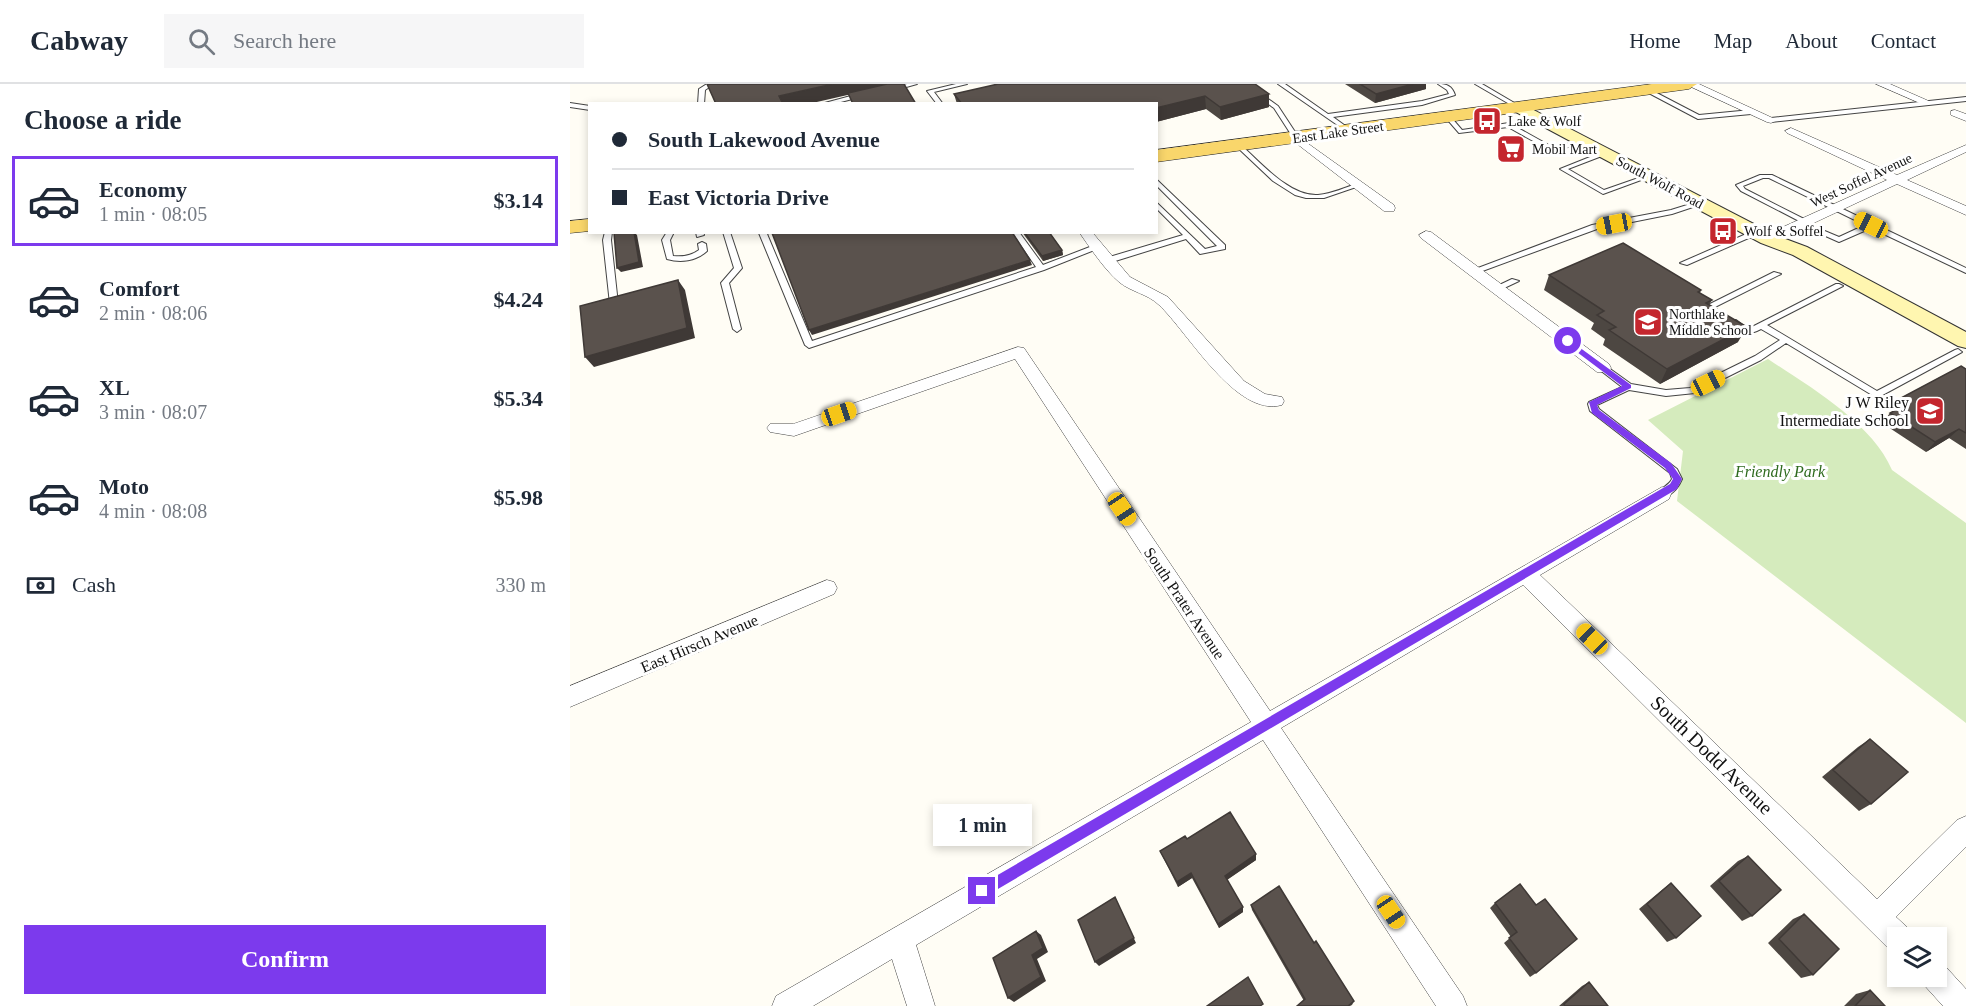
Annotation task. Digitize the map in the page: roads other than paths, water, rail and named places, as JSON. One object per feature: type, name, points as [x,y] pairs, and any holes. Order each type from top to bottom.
[{"type":"main road","name":"East Lake Street","points":[[1158,156],[1689,84]]},
{"type":"main road","name":"South Wolf Road","points":[[1520,108],[1762,236],[1800,251],[1963,350]]},
{"type":"main road","points":[[570,227],[588,225]]},
{"type":"main road","name":"South Wolf Road","points":[[1762,236],[1786,257],[1963,350]]},
{"type":"street","points":[[1689,84],[1771,120]]},
{"type":"street","points":[[1881,84],[1926,102]]},
{"type":"street","points":[[1955,113],[1966,118]]},
{"type":"street","points":[[1791,131],[1966,211]]},
{"type":"street","points":[[1296,138],[1389,208]]},
{"type":"street","name":"West Soffel Avenue","points":[[1762,236],[1804,223],[1966,148]]},
{"type":"street","points":[[1087,234],[1125,280],[1163,300],[1238,385],[1261,399],[1276,401]]},
{"type":"street","points":[[1426,235],[1603,368]]},
{"type":"street","name":"South Prater Avenue","points":[[776,428],[794,429],[1018,352],[1454,1006]]},
{"type":"street","points":[[786,1006],[1662,494]]},
{"type":"street","name":"South Dodd Avenue","points":[[1525,574],[1888,927]]},
{"type":"street","name":"East Hirsch Avenue","points":[[570,697],[827,588]]},
{"type":"street","points":[[1878,916],[1966,829]]},
{"type":"street","points":[[900,939],[921,1006]]},
{"type":"street","points":[[1945,987],[1962,1006]]},
{"type":"lane","points":[[701,102],[702,89],[711,84]]},
{"type":"lane","points":[[880,91],[914,84]]},
{"type":"lane","points":[[938,102],[930,91],[964,84]]},
{"type":"lane","points":[[1243,84],[1276,107],[1296,138]]},
{"type":"lane","points":[[1281,84],[1349,131]]},
{"type":"lane","points":[[1327,116],[1422,103],[1452,95],[1450,89],[1441,84]]},
{"type":"lane","points":[[1478,84],[1520,108]]},
{"type":"lane","points":[[950,87],[956,95]]},
{"type":"lane","points":[[1647,90],[1669,104],[1698,117],[1751,111]]},
{"type":"lane","points":[[833,102],[869,94]]},
{"type":"lane","points":[[1771,120],[1966,99]]},
{"type":"lane","points":[[570,105],[588,108]]},
{"type":"lane","points":[[1448,117],[1461,132],[1509,125],[1553,150],[1583,141]]},
{"type":"lane","points":[[1239,146],[1283,187],[1302,194],[1317,198],[1359,185]]},
{"type":"lane","points":[[1605,153],[1563,169],[1603,192],[1649,176]]},
{"type":"lane","points":[[1871,225],[1839,240],[1833,239],[1743,190],[1739,185],[1762,176],[1770,176],[1837,208],[1966,272]]},
{"type":"lane","points":[[1158,183],[1222,247],[1203,252],[1158,206]]},
{"type":"lane","points":[[1474,271],[1594,227],[1672,212],[1700,203]]},
{"type":"lane","points":[[608,234],[607,240],[614,304]]},
{"type":"lane","points":[[670,234],[666,240],[670,257],[675,259],[700,254],[703,251],[702,244]]},
{"type":"lane","points":[[727,234],[738,268],[725,283],[737,328]]},
{"type":"lane","points":[[763,234],[809,345],[1098,247]]},
{"type":"lane","points":[[1016,234],[1041,268]]},
{"type":"lane","points":[[1109,260],[1188,236]]},
{"type":"lane","points":[[1684,263],[1762,236]]},
{"type":"lane","points":[[1708,307],[1777,274]]},
{"type":"lane","points":[[1497,288],[1515,281]]},
{"type":"lane","points":[[1728,320],[1748,332],[1839,286]]},
{"type":"lane","points":[[1699,302],[1718,313]]},
{"type":"lane","points":[[1761,326],[1877,395],[1963,350]]},
{"type":"lane","points":[[1603,368],[1628,387],[1666,393],[1692,391],[1758,358],[1785,340]]},
{"type":"lane","points":[[1628,387],[1592,404],[1595,411],[1674,471],[1677,479],[1674,486],[1662,494]]},
{"type":"place","name":"Lake & Wolf","points":[[1487,121]]},
{"type":"place","name":"Mobil Mart","points":[[1511,149]]},
{"type":"place","name":"Wolf & Soffel","points":[[1723,231]]},
{"type":"place","name":"Northlake Middle School","points":[[1648,322]]},
{"type":"place","name":"J W Riley Intermediate School","points":[[1930,411]]},
{"type":"park label","name":"Friendly Park","points":[[1780,471]]}]
